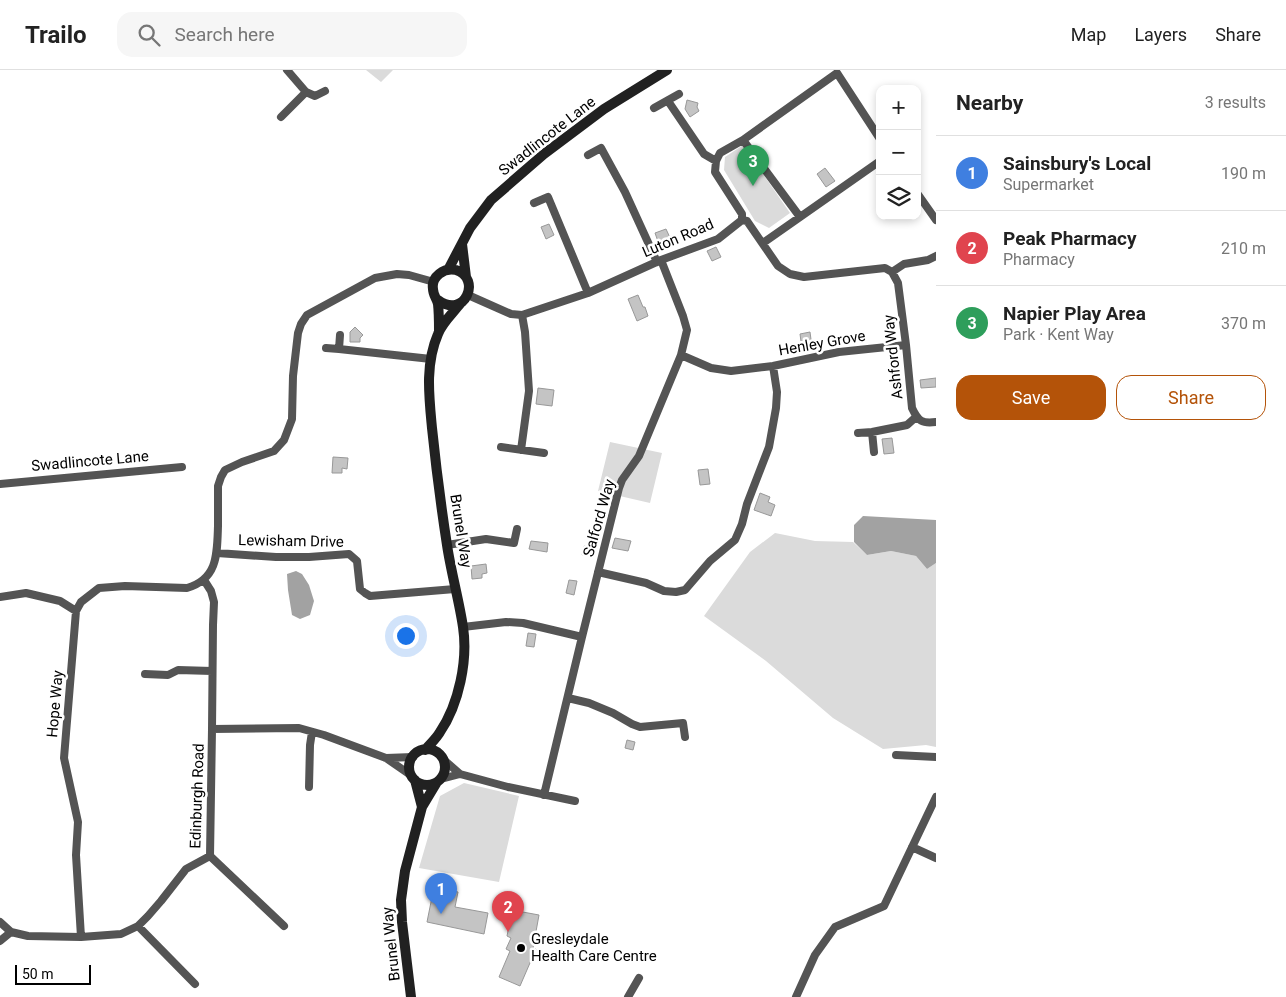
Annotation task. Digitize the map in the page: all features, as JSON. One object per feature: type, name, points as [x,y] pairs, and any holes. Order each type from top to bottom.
[{"type":"street","points":[[287,70],[306,92],[315,96],[325,91]]},
{"type":"street","name":"Swadlincote Lane","points":[[448,270],[470,228],[491,200],[544,154],[604,109],[667,70]]},
{"type":"street","points":[[876,133],[836,72],[743,140],[720,153],[716,161],[715,172],[742,214],[742,220],[747,221],[778,266],[790,274],[804,277],[885,268],[892,272],[904,264],[928,260],[936,256]]},
{"type":"street","points":[[282,117],[306,92]]},
{"type":"street","points":[[654,108],[679,94]]},
{"type":"street","points":[[668,101],[704,154],[716,161]]},
{"type":"street","points":[[743,140],[800,217]]},
{"type":"street","name":"Salford Way","points":[[544,795],[615,502],[622,480],[639,456],[681,355],[687,330],[683,316],[659,261],[601,148],[588,155]]},
{"type":"street","points":[[762,243],[876,164]]},
{"type":"street","points":[[534,203],[548,197],[588,292]]},
{"type":"street","points":[[921,199],[936,220]]},
{"type":"street","name":"Luton Road","points":[[522,315],[588,292],[659,261],[718,239],[742,220]]},
{"type":"street","points":[[462,244],[469,287],[468,295],[460,304],[450,306],[444,305],[438,300],[433,291],[434,282],[438,275],[444,271],[454,270],[459,271],[466,277]]},
{"type":"street","name":"Ashford Way","points":[[892,272],[898,283],[912,408],[916,417],[926,423],[936,422]]},
{"type":"street","points":[[0,597],[26,593],[60,601],[76,611],[81,602],[99,588],[125,586],[187,588],[204,580],[212,569],[217,553],[218,486],[225,470],[274,451],[284,440],[292,419],[293,376],[298,333],[307,315],[375,278],[397,274],[409,275],[434,282]]},
{"type":"street","points":[[468,295],[511,314],[522,315],[529,391],[521,450]]},
{"type":"street","name":"Brunel Way","points":[[438,300],[439,331]]},
{"type":"street","name":"Brunel Way","points":[[425,750],[440,732],[452,707],[461,679],[464,653],[463,627],[447,545],[428,390],[431,359],[439,331],[460,304]]},
{"type":"street","points":[[339,349],[340,335]]},
{"type":"street","name":"Henley Grove","points":[[681,355],[711,368],[731,371],[773,366],[839,352],[906,345]]},
{"type":"street","points":[[326,348],[431,359]]},
{"type":"street","points":[[598,572],[646,583],[664,591],[676,592],[685,590],[710,561],[735,540],[769,447],[777,392],[773,366]]},
{"type":"street","points":[[858,433],[907,425],[916,417]]},
{"type":"street","points":[[872,432],[874,452]]},
{"type":"street","points":[[501,447],[544,453]]},
{"type":"street","name":"Swadlincote Lane","points":[[0,484],[182,467]]},
{"type":"street","points":[[447,545],[486,539],[514,543],[517,529]]},
{"type":"street","name":"Lewisham Drive","points":[[217,553],[301,557],[349,554],[357,561],[360,589],[370,596],[455,589]]},
{"type":"street","name":"Edinburgh Road","points":[[11,932],[28,936],[81,937],[121,934],[138,926],[186,869],[210,856],[214,602],[204,580]]},
{"type":"street","name":"Hope Way","points":[[76,611],[64,758],[78,822],[76,855],[81,937]]},
{"type":"street","points":[[463,627],[506,622],[523,623],[582,637]]},
{"type":"street","points":[[145,674],[168,675],[178,670],[212,671]]},
{"type":"street","points":[[568,698],[614,712],[640,727],[683,723],[685,737]]},
{"type":"street","points":[[212,729],[299,728],[386,758],[420,784],[432,784],[460,774]]},
{"type":"street","points":[[308,787],[312,732]]},
{"type":"street","name":"Brunel Way","points":[[440,732],[442,758]]},
{"type":"street","points":[[422,807],[410,770],[410,764],[413,757],[420,751],[425,750],[436,752],[460,774],[508,788],[575,801]]},
{"type":"street","points":[[896,756],[936,757]]},
{"type":"street","points":[[386,758],[413,757]]},
{"type":"street","points":[[439,781],[445,771],[442,758]]},
{"type":"street","name":"Brunel Way","points":[[412,995],[402,922],[401,900],[404,871],[422,807],[439,781]]},
{"type":"street","points":[[798,996],[815,955],[835,927],[884,906],[936,797]]},
{"type":"street","points":[[912,847],[936,858]]},
{"type":"street","points":[[210,856],[284,926]]},
{"type":"street","points":[[0,922],[11,932],[0,941]]},
{"type":"street","points":[[138,926],[195,984]]},
{"type":"street","points":[[628,997],[639,978]]},
{"type":"shaded area","points":[[366,70],[393,70],[381,82]]},
{"type":"shaded area","points":[[743,145],[790,213],[769,228],[755,221],[724,170],[725,157]]},
{"type":"shaded area","points":[[610,442],[662,453],[650,503],[598,491]]},
{"type":"shaded area","points":[[863,516],[936,520],[936,563],[927,569],[916,556],[891,551],[867,555],[854,542],[854,525]]},
{"type":"shaded area","points":[[775,533],[815,541],[853,542],[867,555],[891,551],[916,556],[927,569],[936,563],[936,747],[926,745],[883,749],[833,718],[766,661],[704,616],[750,552]]},
{"type":"shaded area","points":[[296,571],[302,574],[309,585],[314,601],[310,615],[300,619],[292,615],[288,590],[287,574]]},
{"type":"shaded area","points":[[464,783],[519,796],[499,882],[419,868],[440,796]]},
{"type":"building","points":[[687,100],[698,103],[699,111],[690,117],[685,109]]},
{"type":"building","points":[[825,168],[835,181],[826,187],[817,174]]},
{"type":"building","points":[[549,224],[554,235],[546,239],[541,227]]},
{"type":"building","points":[[666,229],[672,242],[660,247],[655,233]]},
{"type":"building","points":[[716,247],[721,257],[712,261],[707,251]]},
{"type":"building","points":[[638,295],[648,316],[637,321],[628,299]]},
{"type":"building","points":[[355,327],[363,335],[360,338],[360,342],[350,342],[350,332]]},
{"type":"building","points":[[810,332],[812,347],[802,349],[800,334]]},
{"type":"building","points":[[936,378],[936,387],[921,388],[920,380]]},
{"type":"building","points":[[538,388],[554,390],[552,406],[536,404]]},
{"type":"building","points":[[892,438],[894,453],[884,454],[882,439]]},
{"type":"building","points":[[333,457],[348,458],[347,469],[342,468],[342,473],[332,473]]},
{"type":"building","points":[[708,469],[710,484],[700,485],[698,470]]},
{"type":"building","points":[[760,493],[770,497],[768,502],[775,505],[771,516],[754,510]]},
{"type":"building","points":[[615,538],[631,541],[628,551],[612,548]]},
{"type":"building","points":[[531,541],[548,543],[547,552],[529,549]]},
{"type":"building","points":[[584,546],[593,548],[591,557],[582,555]]},
{"type":"building","points":[[486,564],[487,573],[482,574],[482,578],[472,579],[471,566]]},
{"type":"building","points":[[569,580],[577,581],[574,595],[566,593]]},
{"type":"building","points":[[528,633],[536,634],[534,647],[526,646]]},
{"type":"building","points":[[627,740],[635,742],[633,750],[625,748]]},
{"type":"building","points":[[434,887],[458,892],[455,907],[488,913],[484,934],[427,922]]},
{"type":"building","name":"Gresleydale Health Care Centre","points":[[512,910],[539,915],[533,948],[536,949],[520,986],[499,977],[510,951],[506,949],[511,938],[507,936]]},
{"type":"place","name":"Napier Play Area","points":[[753,186]]},
{"type":"place","name":"Sainsbury's Local","points":[[441,914]]},
{"type":"place","name":"Peak Pharmacy","points":[[508,932]]},
{"type":"place","name":"Gresleydale Health Care Centre","points":[[521,948]]}]
